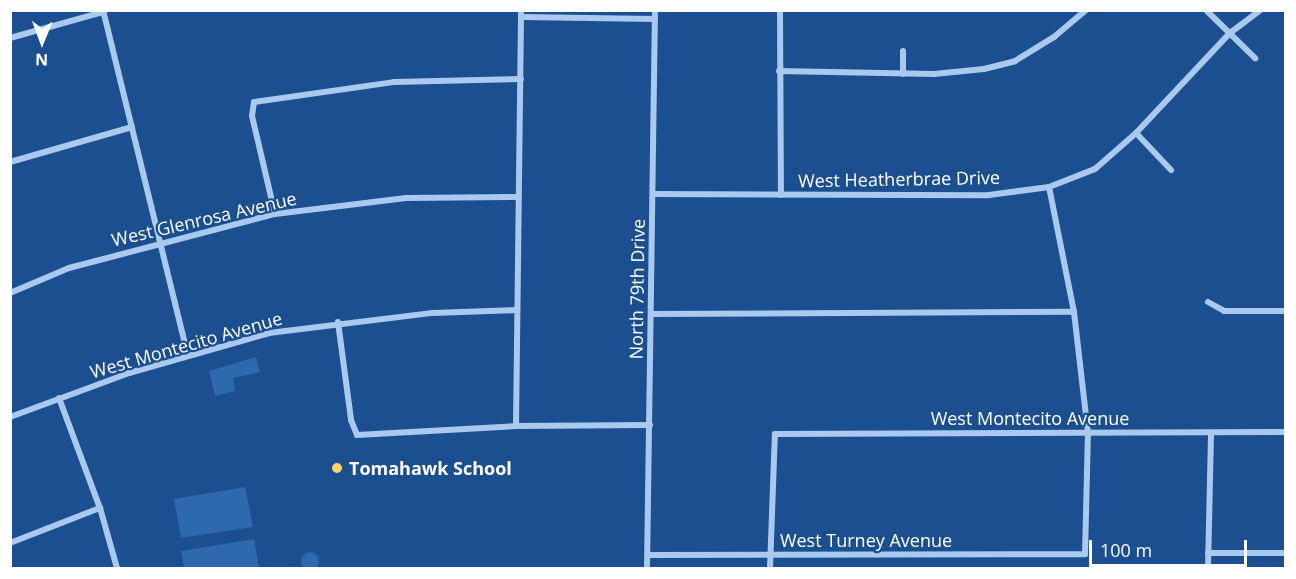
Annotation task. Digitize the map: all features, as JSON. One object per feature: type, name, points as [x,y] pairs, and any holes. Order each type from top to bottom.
[{"type":"street","name":"North 79th Drive","points":[[647,568],[655,10]]},
{"type":"street","points":[[780,10],[781,195]]},
{"type":"street","points":[[779,71],[903,74],[984,69],[1015,61],[1054,38],[1086,10]]},
{"type":"street","points":[[1206,10],[1255,58]]},
{"type":"street","name":"West Heatherbrae Drive","points":[[653,194],[989,195],[1049,187],[1095,169],[1136,133],[1230,33],[1260,10]]},
{"type":"street","points":[[10,38],[103,11],[188,356]]},
{"type":"street","points":[[516,426],[521,14],[655,19]]},
{"type":"street","points":[[903,51],[903,74]]},
{"type":"street","points":[[275,214],[252,116],[254,102],[394,82],[520,79]]},
{"type":"street","points":[[10,162],[132,127]]},
{"type":"street","points":[[1136,133],[1171,170]]},
{"type":"street","points":[[1049,187],[1074,312],[1088,433]]},
{"type":"street","name":"West Glenrosa Avenue","points":[[10,292],[69,268],[275,214],[406,198],[519,197]]},
{"type":"street","points":[[1208,302],[1224,311],[1286,311]]},
{"type":"street","name":"West Montecito Avenue","points":[[10,417],[59,398],[188,356],[269,333],[338,322],[517,310]]},
{"type":"street","points":[[651,314],[1074,312]]},
{"type":"street","points":[[338,322],[351,420],[357,435],[516,426],[650,425]]},
{"type":"street","points":[[59,398],[100,508],[117,568]]},
{"type":"street","name":"West Montecito Avenue","points":[[770,555],[775,434],[1286,432]]},
{"type":"street","name":"West Turney Avenue","points":[[648,555],[1085,554],[1088,433]]},
{"type":"street","points":[[1208,568],[1211,433]]},
{"type":"street","points":[[10,543],[100,508]]},
{"type":"street","points":[[1208,554],[1286,553]]},
{"type":"street","points":[[770,555],[770,568]]},
{"type":"shaded area","points":[[256,357],[260,372],[233,378],[235,391],[215,396],[209,371]]},
{"type":"shaded area","points":[[245,487],[253,527],[181,538],[174,499]]},
{"type":"shaded area","points":[[254,539],[259,568],[184,568],[181,551]]},
{"type":"shaded area","points":[[310,552],[316,555],[319,561],[316,567],[310,570],[304,567],[301,561],[304,555]]},
{"type":"place","name":"Tomahawk School","points":[[337,468]]}]
